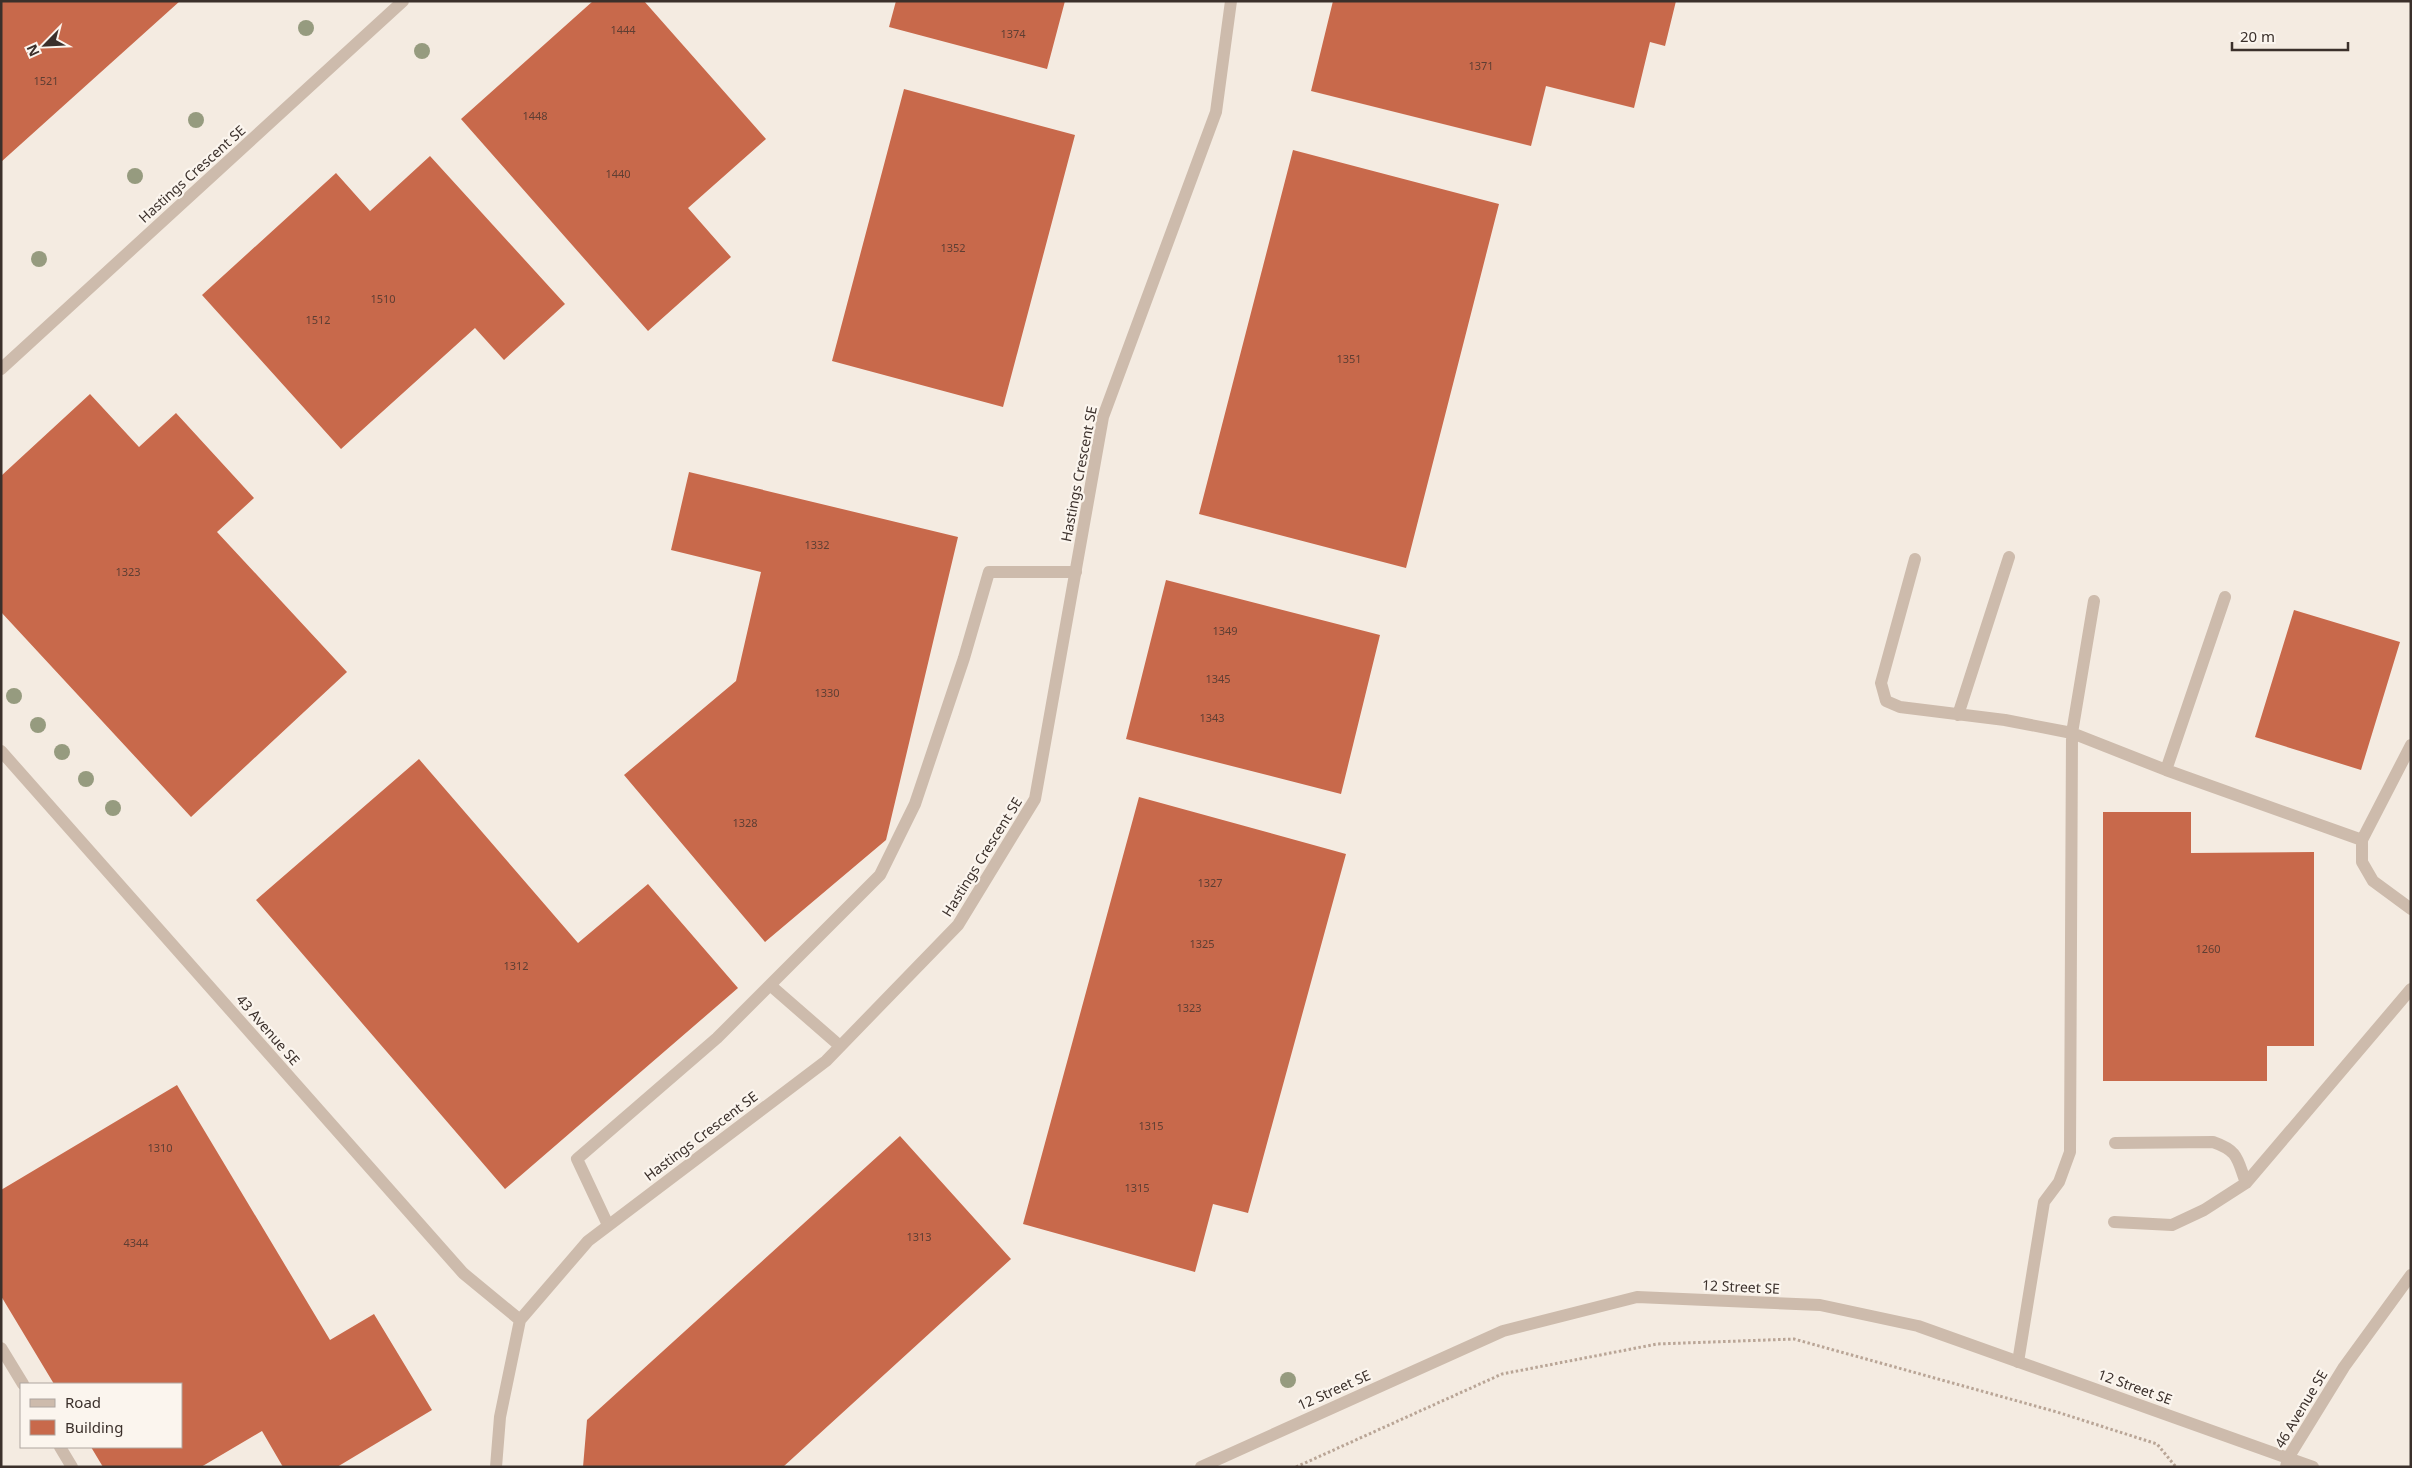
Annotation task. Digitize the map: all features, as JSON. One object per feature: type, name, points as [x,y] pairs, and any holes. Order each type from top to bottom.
[{"type":"street","name":"Hastings Crescent SE","points":[[1,369],[403,1]]},
{"type":"street","name":"Hastings Crescent SE","points":[[496,1467],[500,1417],[520,1320],[588,1241],[826,1061],[958,925],[1035,799],[1103,417],[1216,112],[1232,1]]},
{"type":"street","points":[[1958,714],[2009,557]]},
{"type":"street","points":[[1915,559],[1881,683],[1886,701],[1900,707],[2005,720],[2072,734],[2166,770],[2362,840]]},
{"type":"street","points":[[608,1225],[577,1159],[717,1038],[880,875],[915,804],[964,658],[989,572],[1076,572]]},
{"type":"street","points":[[2166,770],[2225,597]]},
{"type":"street","points":[[2018,1362],[2044,1202],[2059,1182],[2070,1152],[2072,734],[2094,601]]},
{"type":"street","points":[[2411,745],[2362,840],[2362,862],[2373,881],[2411,909]]},
{"type":"street","name":"43 Avenue SE","points":[[1,751],[463,1273],[520,1320]]},
{"type":"street","points":[[770,985],[840,1046]]},
{"type":"street","points":[[2114,1222],[2172,1224],[2204,1210],[2246,1183],[2411,989]]},
{"type":"street","points":[[2114,1143],[2213,1142],[2228,1147],[2234,1153],[2246,1183]]},
{"type":"street","name":"46 Avenue SE","points":[[2287,1462],[2344,1367],[2411,1275]]},
{"type":"street","name":"12 Street SE","points":[[1201,1467],[1503,1331],[1637,1297],[1820,1305],[1918,1326],[2287,1462],[2313,1467]]},
{"type":"street","points":[[1,1348],[22,1383]]},
{"type":"street","points":[[61,1448],[72,1467]]},
{"type":"path","points":[[1296,1467],[1502,1374],[1657,1344],[1794,1339],[2056,1412],[2157,1444],[2176,1467]]},
{"type":"building","points":[[1,1],[180,1],[1,162]]},
{"type":"building","points":[[593,1],[644,1],[766,139],[688,208],[731,257],[648,331],[461,119]]},
{"type":"building","points":[[896,1],[1065,1],[1047,69],[889,27]]},
{"type":"building","points":[[1333,1],[1676,1],[1665,46],[1650,42],[1634,108],[1546,86],[1531,146],[1311,91]]},
{"type":"building","points":[[904,89],[1075,135],[1003,407],[832,361]]},
{"type":"building","points":[[1293,150],[1499,204],[1406,568],[1199,514]]},
{"type":"building","points":[[430,156],[565,304],[504,360],[475,328],[341,449],[202,295],[336,173],[370,211]]},
{"type":"building","points":[[90,394],[139,447],[176,413],[254,498],[217,532],[347,672],[191,817],[1,612],[1,476]]},
{"type":"building","points":[[689,472],[958,537],[886,840],[765,942],[624,775],[736,681],[761,572],[671,550]]},
{"type":"building","points":[[1166,580],[1380,635],[1341,794],[1126,739]]},
{"type":"building","points":[[2294,610],[2400,642],[2361,770],[2255,737]]},
{"type":"building","points":[[419,759],[578,943],[648,884],[738,988],[505,1189],[256,900]]},
{"type":"building","points":[[1139,797],[1346,854],[1248,1213],[1213,1204],[1195,1272],[1023,1224]]},
{"type":"building","points":[[2103,812],[2191,812],[2191,853],[2314,852],[2314,1046],[2267,1046],[2267,1081],[2103,1081]]},
{"type":"building","points":[[177,1085],[330,1340],[374,1314],[432,1410],[337,1467],[283,1467],[262,1431],[201,1467],[103,1467],[92,1448],[182,1448],[182,1383],[53,1383],[1,1296],[1,1190]]},
{"type":"building","points":[[900,1136],[1011,1259],[783,1467],[583,1467],[587,1420]]}]
